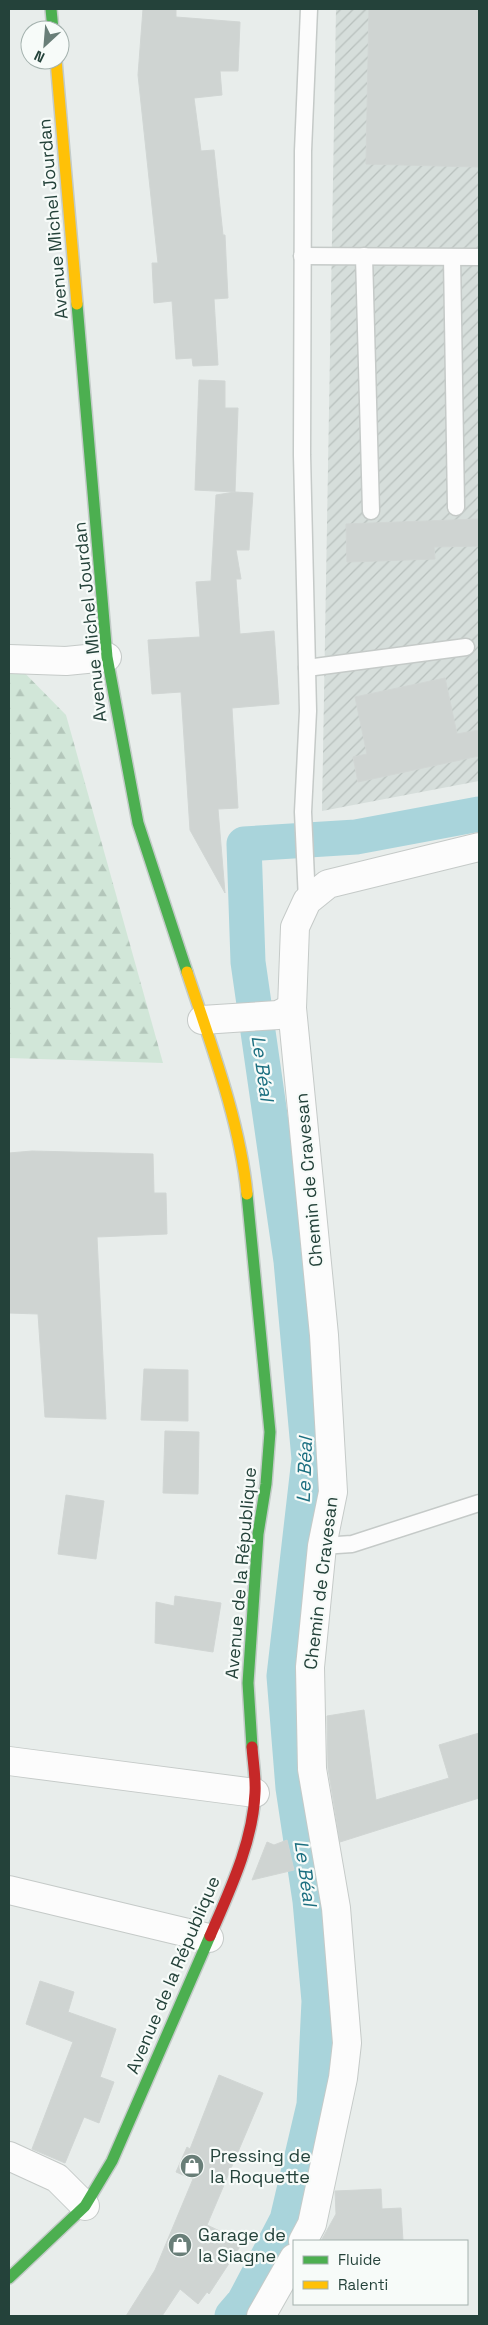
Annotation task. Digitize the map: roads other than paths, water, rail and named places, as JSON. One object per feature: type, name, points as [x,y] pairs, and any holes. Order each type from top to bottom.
[{"type":"main road","name":"Avenue Michel Jourdan","points":[[57,70],[107,658],[138,823],[214,1055],[244,1164]]},
{"type":"main road","name":"Avenue de la République","points":[[9,2278],[85,2206],[112,2161],[229,1890],[250,1827],[255,1793],[248,1683],[258,1534],[266,1484],[270,1432],[244,1164]]},
{"type":"street","points":[[9,659],[66,661],[107,658]]},
{"type":"street","points":[[307,901],[328,884],[479,847]]},
{"type":"street","name":"Chemin de Cravesan","points":[[304,2240],[312,2224],[343,2078],[347,2043],[336,1908],[312,1769],[310,1667],[322,1546],[333,1492],[322,1316],[285,1012],[295,927],[307,901]]},
{"type":"street","points":[[202,1020],[285,1012]]},
{"type":"street","points":[[9,1761],[255,1793]]},
{"type":"street","points":[[9,1890],[208,1938]]},
{"type":"street","points":[[9,2156],[57,2178],[85,2206]]},
{"type":"street","points":[[261,2316],[293,2260]]},
{"type":"lane","points":[[307,901],[302,812],[308,710],[302,455],[302,256],[303,151],[309,9]]},
{"type":"lane","points":[[302,256],[479,257]]},
{"type":"lane","points":[[364,256],[371,511]]},
{"type":"lane","points":[[452,256],[456,507]]},
{"type":"lane","points":[[307,668],[466,647]]},
{"type":"lane","points":[[322,1546],[352,1544],[479,1503]]},
{"type":"waterway","name":"Le Béal","points":[[232,2316],[244,2302],[287,2220],[314,2105],[319,2001],[310,1901],[293,1788],[284,1676],[309,1459],[291,1261],[248,962],[244,844],[356,837],[479,814]]},
{"type":"place","name":"Pressing de la Roquette","points":[[192,2166]]},
{"type":"place","name":"Garage de la Siagne","points":[[180,2245]]}]
